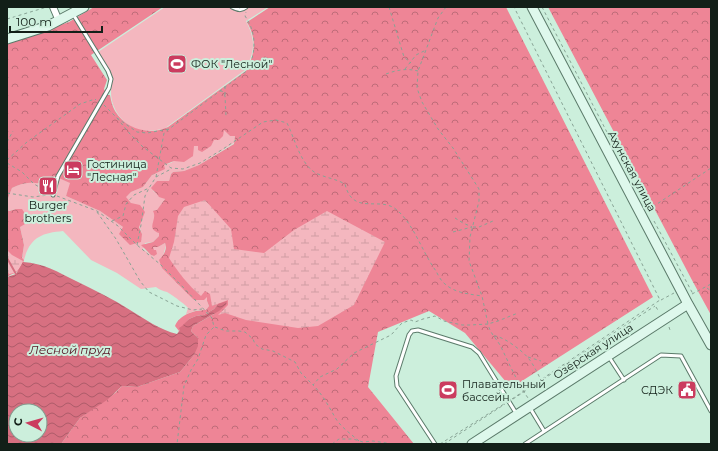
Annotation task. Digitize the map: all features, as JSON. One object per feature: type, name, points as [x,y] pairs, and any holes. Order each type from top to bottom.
[{"type":"main road","points":[[7,40],[30,33],[59,21],[84,7]]},
{"type":"main road","name":"Ахунская улица","points":[[532,7],[711,345]]},
{"type":"main road","name":"Озёрская улица","points":[[472,444],[688,304]]},
{"type":"street","points":[[53,7],[59,21]]},
{"type":"lane","points":[[232,7],[239,10],[247,8]]},
{"type":"lane","points":[[53,195],[58,176],[109,88],[111,80],[108,71],[73,14]]},
{"type":"lane","points":[[434,444],[396,386],[396,376],[409,335],[412,331],[418,330],[472,347],[479,353],[517,415]]},
{"type":"lane","points":[[525,444],[661,355],[681,356],[711,411]]},
{"type":"lane","points":[[608,356],[624,380]]},
{"type":"lane","points":[[531,406],[544,432]]},
{"type":"path","points":[[7,19],[48,7]]},
{"type":"path","points":[[389,7],[404,57],[411,63]]},
{"type":"path","points":[[446,7],[438,18],[418,71],[417,88],[422,102],[438,129],[453,148],[478,189],[479,201],[470,237],[469,262],[482,296],[490,332],[500,346],[504,357],[531,406]]},
{"type":"path","points":[[440,444],[523,392],[540,379],[660,300],[514,7]]},
{"type":"path","points":[[542,7],[637,189]]},
{"type":"path","points":[[137,245],[145,196],[156,177],[164,133],[248,70],[253,58],[255,46],[254,37],[245,16],[247,8]]},
{"type":"path","points":[[405,69],[416,55],[427,50]]},
{"type":"path","points":[[386,74],[396,70],[405,69],[418,71]]},
{"type":"path","points":[[225,86],[226,116]]},
{"type":"path","points":[[220,90],[225,96]]},
{"type":"path","points":[[7,160],[27,142],[80,104],[95,99],[117,118],[143,147],[171,168],[182,169],[200,163],[263,122],[276,120],[286,124],[299,152],[309,168],[317,174],[337,179],[345,184],[346,190],[356,201],[370,205],[381,203],[395,209],[404,219],[427,259],[445,284],[464,294],[482,296]]},
{"type":"path","points":[[117,118],[137,132],[147,133],[169,128]]},
{"type":"path","points":[[7,142],[13,131]]},
{"type":"path","points":[[7,163],[22,172],[34,184],[53,195],[96,211],[118,226],[182,286],[212,318],[214,327]]},
{"type":"path","points":[[156,177],[171,168]]},
{"type":"path","points":[[648,210],[711,168]]},
{"type":"path","points":[[111,221],[124,216],[126,204],[134,195],[149,188]]},
{"type":"path","points":[[7,193],[33,197],[53,195]]},
{"type":"path","points":[[96,211],[116,239],[140,281],[149,292],[177,306],[193,310],[203,309]]},
{"type":"path","points":[[651,217],[693,294]]},
{"type":"path","points":[[455,218],[472,227]]},
{"type":"path","points":[[453,232],[472,227],[479,227],[493,221]]},
{"type":"path","points":[[688,304],[693,294],[711,284]]},
{"type":"path","points":[[707,287],[711,291]]},
{"type":"path","points":[[444,444],[655,306]]},
{"type":"path","points":[[314,385],[320,377],[337,369],[354,353],[391,335],[402,323],[411,320],[415,322],[435,316],[462,325],[488,324],[518,313]]},
{"type":"path","points":[[214,327],[226,331],[245,332],[253,339],[255,344],[262,349],[273,351],[295,362],[301,373],[321,394],[337,420],[361,444]]},
{"type":"path","points":[[177,444],[184,386],[190,370],[198,359],[206,335],[214,327]]},
{"type":"path","points":[[493,336],[499,336],[528,357],[536,361],[541,361]]},
{"type":"path","points":[[528,357],[540,379]]},
{"type":"path","points":[[332,444],[339,439],[353,439],[363,442],[373,441],[393,444]]},
{"type":"green space","points":[[94,7],[163,7],[91,55],[107,80],[104,89],[107,95],[110,95],[115,111],[125,122],[132,126],[146,131],[153,131],[168,127],[247,70],[252,57],[254,40],[247,22],[270,7],[506,7],[653,297],[511,388],[465,333],[429,311],[378,332],[368,387],[414,444],[61,444],[80,418],[115,393],[122,386],[137,387],[180,372],[194,355],[198,338],[191,331],[193,326],[214,314],[218,304],[214,309],[204,315],[189,319],[177,334],[179,331],[175,326],[180,318],[193,312],[206,310],[209,306],[207,297],[204,300],[194,300],[162,268],[159,260],[165,250],[165,243],[158,247],[153,247],[157,254],[154,256],[141,245],[153,242],[159,236],[159,233],[153,229],[152,226],[154,218],[153,211],[157,210],[165,199],[159,197],[151,188],[157,181],[169,181],[173,172],[184,171],[199,165],[234,144],[235,136],[230,136],[224,130],[223,136],[219,140],[214,140],[211,146],[202,152],[198,150],[198,146],[194,146],[193,156],[184,162],[174,161],[164,165],[165,169],[152,175],[143,187],[131,192],[126,197],[131,203],[140,205],[145,212],[139,227],[142,234],[141,242],[130,245],[119,234],[123,227],[100,211],[66,196],[70,183],[54,176],[53,181],[48,186],[39,183],[30,183],[21,184],[12,188],[7,201],[7,43],[69,22]]},
{"type":"green space","name":"ФОК \"Лесной\"","points":[[165,7],[268,7],[246,21],[253,40],[253,46],[251,57],[245,70],[164,129],[148,131],[139,130],[133,128],[119,116],[113,104],[111,92],[113,77],[98,52]]},
{"type":"green space","points":[[548,7],[711,7],[711,315],[693,282]]},
{"type":"green space","points":[[224,129],[230,136],[235,136],[234,143],[199,165],[184,171],[173,172],[169,181],[157,181],[153,191],[165,199],[155,214],[154,230],[159,233],[159,236],[153,242],[145,243],[143,249],[154,256],[153,247],[158,247],[165,243],[166,245],[163,256],[194,300],[207,296],[209,306],[206,310],[198,310],[186,314],[188,308],[167,292],[156,287],[141,289],[117,273],[91,260],[63,231],[43,235],[33,241],[24,260],[22,259],[24,245],[16,209],[7,210],[7,201],[12,188],[21,184],[29,183],[38,183],[48,186],[54,176],[71,183],[66,196],[100,211],[123,227],[142,234],[131,203],[125,197],[131,192],[143,187],[152,175],[160,171],[164,165],[171,163],[194,146],[214,139]]},
{"type":"green space","points":[[205,200],[231,229],[234,249],[264,253],[294,230],[327,211],[385,242],[354,305],[318,326],[298,328],[246,320],[225,313],[218,315],[228,305],[228,300],[212,306],[210,294],[205,291],[201,296],[184,278],[169,258],[174,242],[178,216],[184,207]]},
{"type":"green space","points":[[22,209],[26,215],[25,224],[20,227],[24,245],[22,258],[24,260],[20,270],[7,277],[7,210],[9,211]]},
{"type":"green space","points":[[7,250],[12,255],[23,261],[18,270],[9,274],[7,269]]},
{"type":"water","name":"Лесной пруд","points":[[23,262],[50,268],[110,298],[159,327],[177,334],[180,330],[179,328],[189,319],[204,315],[214,309],[218,304],[227,301],[226,305],[219,311],[193,326],[191,331],[198,338],[198,346],[194,355],[180,372],[137,387],[122,386],[107,400],[80,418],[61,444],[7,444],[7,277],[16,274]]},
{"type":"waterway","points":[[7,258],[16,274]]},
{"type":"place","name":"ФОК \"Лесной\"","points":[[177,64]]},
{"type":"place","name":"Гостиница \"Лесная\"","points":[[73,170]]},
{"type":"place","name":"Burger brothers","points":[[48,186]]},
{"type":"place","name":"Плавательный бассейн","points":[[448,390]]},
{"type":"place","name":"СДЭК","points":[[687,390]]}]
